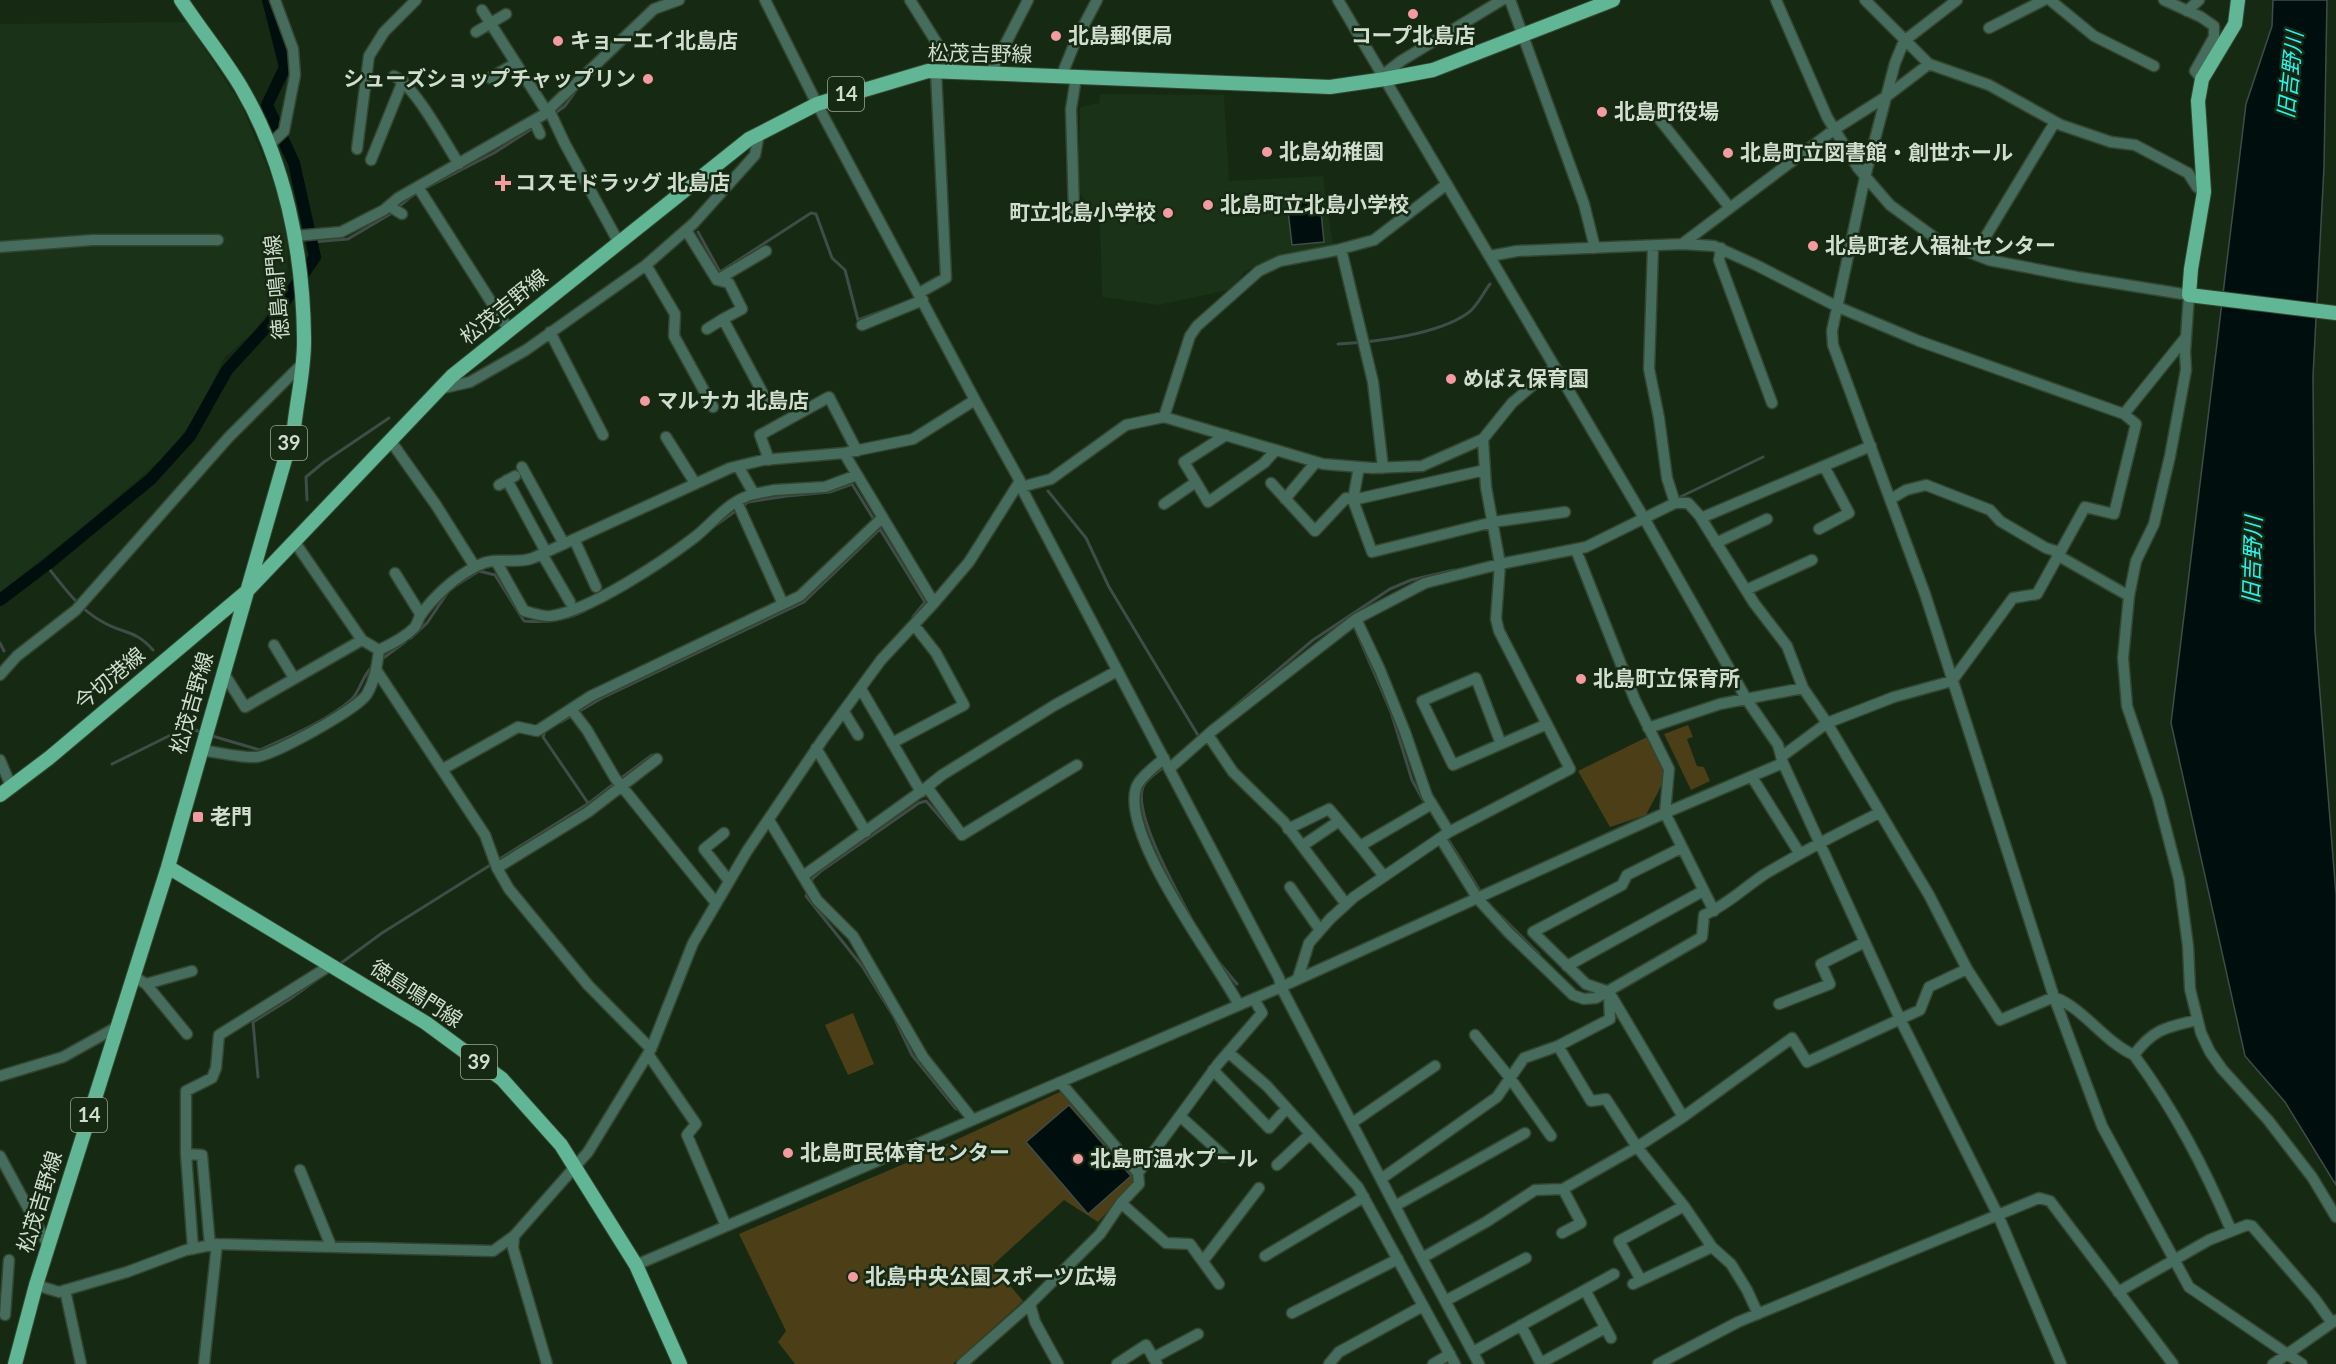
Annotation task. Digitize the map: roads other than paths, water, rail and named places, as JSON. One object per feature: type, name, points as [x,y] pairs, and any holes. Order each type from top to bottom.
[{"type":"main road","name":"徳島鳴門線","points":[[181,0],[241,86],[268,146],[285,192],[300,268],[304,339],[294,428],[246,592]]},
{"type":"main road","name":"松茂吉野線","points":[[15,1364],[36,1285],[50,1247],[168,867],[246,592],[437,389],[749,139],[817,104],[917,74],[936,72],[1330,87],[1433,70],[1522,36],[1598,3],[1613,0]]},
{"type":"main road","points":[[2238,0],[2235,24],[2202,79],[2198,101],[2204,192],[2191,268],[2193,296],[2330,312]]},
{"type":"main road","name":"今切港線","points":[[6,790],[49,758],[246,592]]},
{"type":"main road","name":"徳島鳴門線","points":[[168,867],[426,1023],[502,1078],[561,1145],[636,1265],[680,1364]]},
{"type":"street","points":[[268,146],[284,131],[295,75],[293,49],[275,0]]},
{"type":"street","points":[[357,149],[369,56],[384,32],[416,0]]},
{"type":"street","points":[[295,236],[341,232],[550,114],[654,9],[680,0]]},
{"type":"street","points":[[765,0],[817,104],[1118,670],[1479,1364]]},
{"type":"street","points":[[910,0],[954,72]]},
{"type":"street","points":[[916,11],[923,0]]},
{"type":"street","points":[[990,74],[1028,0]]},
{"type":"street","points":[[1061,77],[1076,40],[1097,0]]},
{"type":"street","points":[[1338,0],[1644,518],[1747,700],[1778,746],[1782,760],[1901,1021],[1998,1215],[2061,1364]]},
{"type":"street","points":[[1384,77],[1401,61],[1502,0]]},
{"type":"street","points":[[1510,0],[1584,204],[1595,248]]},
{"type":"street","points":[[1776,0],[1835,129],[1865,177],[1890,205],[1938,240],[1989,260],[2193,296],[2186,337],[2186,370],[2170,456],[2154,524],[2136,561],[2129,597],[2123,658],[2127,706],[2158,798],[2179,879],[2188,946],[2190,990],[2197,1020],[2210,1052],[2222,1069],[2268,1120],[2312,1177],[2336,1217]]},
{"type":"street","points":[[1865,0],[1929,64],[1989,85],[2055,122],[2111,142],[2135,146],[2188,172],[2197,187],[2204,192]]},
{"type":"street","points":[[1957,0],[1904,41],[1895,63],[1865,177],[1832,331],[1833,345],[1925,594],[2054,997],[2102,1126],[2189,1287],[2302,1364]]},
{"type":"street","points":[[1989,28],[2044,0]]},
{"type":"street","points":[[2050,0],[2094,36],[2154,66]]},
{"type":"street","points":[[2164,0],[2214,26],[2214,37],[2195,71],[2202,79]]},
{"type":"street","points":[[2187,11],[2199,0]]},
{"type":"street","points":[[482,10],[550,114],[618,243]]},
{"type":"street","points":[[476,32],[506,14]]},
{"type":"street","points":[[490,78],[516,63]]},
{"type":"street","points":[[1682,244],[1835,129],[1887,96],[1929,64]]},
{"type":"street","points":[[862,325],[921,297],[946,278],[936,72]]},
{"type":"street","points":[[371,160],[399,78],[459,164]]},
{"type":"street","points":[[1074,212],[1071,109],[1076,78]]},
{"type":"street","points":[[1653,110],[1730,207]]},
{"type":"street","points":[[534,121],[540,134]]},
{"type":"street","points":[[1974,254],[2055,122]]},
{"type":"street","points":[[437,389],[470,382],[526,350],[646,265],[694,223],[755,155],[759,134]]},
{"type":"street","points":[[1164,417],[1190,336],[1197,326],[1259,271],[1280,261],[1374,240],[1447,184]]},
{"type":"street","points":[[418,187],[509,330]]},
{"type":"street","points":[[389,206],[402,214]]},
{"type":"street","points":[[686,230],[717,280],[729,283],[742,309],[707,329]]},
{"type":"street","points":[[0,247],[93,240],[218,240]]},
{"type":"street","points":[[636,1265],[1254,999],[1665,813],[1752,777],[1782,760],[1827,723],[1894,698],[1952,681],[2013,598],[2037,594],[2085,507],[2114,514],[2136,424],[2124,414],[1930,345],[1838,307],[1721,248],[1682,244],[1516,251],[1490,256]]},
{"type":"street","points":[[1653,247],[1648,369],[1659,418],[1667,478],[1675,503]]},
{"type":"street","points":[[1721,248],[1719,260],[1772,403]]},
{"type":"street","points":[[1341,249],[1373,382],[1383,468]]},
{"type":"street","points":[[717,280],[766,251]]},
{"type":"street","points":[[646,265],[675,314],[674,336],[713,408]]},
{"type":"street","points":[[723,319],[768,403]]},
{"type":"street","points":[[550,332],[603,435]]},
{"type":"street","points":[[2124,414],[2186,337]]},
{"type":"street","points":[[0,675],[17,656],[76,610],[228,438],[301,365]]},
{"type":"street","points":[[36,1285],[58,1292],[127,1272],[186,1250],[214,1245],[493,1251],[514,1236],[575,1168],[610,1118],[649,1051],[693,943],[729,881],[816,748],[881,660],[969,562],[1020,484],[1052,479],[1126,425],[1164,417],[1316,462],[1383,468],[1422,466],[1483,439],[1512,403],[1554,367]]},
{"type":"street","points":[[769,460],[760,435],[829,397],[857,451]]},
{"type":"street","points":[[379,650],[398,640],[415,627],[421,615],[458,577],[475,567],[496,561],[524,561],[695,483],[738,466],[769,460],[857,451],[913,439],[975,400]]},
{"type":"street","points":[[1226,435],[1184,462],[1208,502],[1264,463],[1275,451]]},
{"type":"street","points":[[666,437],[695,483]]},
{"type":"street","points":[[1298,978],[1309,944],[1320,930],[1346,904],[1383,875],[1445,835],[1570,769],[1499,631],[1496,619],[1500,564],[1485,470],[1483,439]]},
{"type":"street","points":[[390,440],[436,505],[475,567]]},
{"type":"street","points":[[1701,518],[1871,446]]},
{"type":"street","points":[[844,453],[934,603]]},
{"type":"street","points":[[1285,499],[1316,462]]},
{"type":"street","points":[[738,466],[754,494]]},
{"type":"street","points":[[1819,529],[1849,513],[1824,466]]},
{"type":"street","points":[[1359,467],[1353,500],[1372,552],[1493,522],[1565,512]]},
{"type":"street","points":[[1271,483],[1315,531],[1346,498],[1353,500],[1485,470]]},
{"type":"street","points":[[496,561],[524,611],[549,616],[582,608],[641,573],[696,536],[716,517],[745,496],[774,490],[825,487],[856,475]]},
{"type":"street","points":[[570,602],[544,553],[511,477],[569,542],[596,588]]},
{"type":"street","points":[[1164,504],[1196,482]]},
{"type":"street","points":[[1891,499],[1906,490],[1926,485],[1990,510],[2000,520],[2129,597]]},
{"type":"street","points":[[737,502],[783,604]]},
{"type":"street","points":[[1169,769],[1208,735],[1356,618],[1425,583],[1500,564],[1576,550],[1675,503],[1688,503],[1701,518],[1746,590],[1787,646],[1803,688],[1827,723],[1929,895],[1967,969],[2000,1020],[2054,997],[2066,1001],[2121,1049],[2134,1055],[2181,1126],[2209,1180],[2231,1230]]},
{"type":"street","points":[[443,769],[518,727],[537,731],[591,696],[800,596],[882,518]]},
{"type":"street","points":[[1716,543],[1767,519]]},
{"type":"street","points":[[294,541],[362,640],[379,650]]},
{"type":"street","points":[[1576,550],[1647,728],[1669,769],[1665,813],[1714,911]]},
{"type":"street","points":[[1746,590],[1812,560]]},
{"type":"street","points":[[395,573],[421,615]]},
{"type":"street","points":[[1356,618],[1411,766],[1426,796],[1428,807],[1478,899],[1509,933],[1574,995],[1584,999],[1596,998],[1609,992],[1702,937],[1704,915],[1714,911],[1763,876],[1819,842],[1879,813]]},
{"type":"street","points":[[892,743],[964,705],[936,653],[914,625]]},
{"type":"street","points":[[223,672],[245,707],[362,640]]},
{"type":"street","points":[[274,645],[294,678]]},
{"type":"street","points":[[201,750],[256,757],[281,748],[345,713],[366,696],[377,671],[379,650]]},
{"type":"street","points":[[803,876],[924,790],[942,774],[1055,705],[1118,670]]},
{"type":"street","points":[[377,671],[485,836],[497,868],[509,889],[562,954],[649,1051],[696,1124],[687,1135],[726,1226]]},
{"type":"street","points":[[1501,744],[1476,678],[1422,701],[1453,765],[1547,724]]},
{"type":"street","points":[[1647,728],[1720,704],[1803,688]]},
{"type":"street","points":[[861,689],[892,743],[924,790],[962,836],[1077,765]]},
{"type":"street","points":[[572,709],[622,788],[716,903]]},
{"type":"street","points":[[844,712],[858,735]]},
{"type":"street","points":[[1208,735],[1233,772],[1284,822],[1346,904]]},
{"type":"street","points":[[816,748],[866,832]]},
{"type":"street","points":[[1164,758],[1136,785],[1133,803],[1138,826],[1168,888],[1239,1005]]},
{"type":"street","points":[[0,759],[6,790]]},
{"type":"street","points":[[497,868],[588,812],[657,759]]},
{"type":"street","points":[[1752,777],[1800,854]]},
{"type":"street","points":[[1360,846],[1428,807]]},
{"type":"street","points":[[1288,829],[1329,809],[1383,875]]},
{"type":"street","points":[[769,820],[817,900],[853,936],[923,1057],[973,1120]]},
{"type":"street","points":[[1302,846],[1339,821]]},
{"type":"street","points":[[724,833],[704,849],[729,881]]},
{"type":"street","points":[[1681,848],[1627,875],[1622,885],[1533,932],[1586,984],[1609,992],[1683,1117]]},
{"type":"street","points":[[1290,887],[1320,930]]},
{"type":"street","points":[[1567,966],[1703,891]]},
{"type":"street","points":[[1779,1004],[1830,984],[1821,964],[1864,942]]},
{"type":"street","points":[[193,1249],[186,1154],[186,1091],[212,1078],[216,1068],[219,1035],[331,965]]},
{"type":"street","points":[[1422,1258],[1486,1222],[1536,1190],[1563,1189],[1637,1147],[1683,1117],[1792,1038],[1808,1062],[1901,1021],[1920,1010],[1929,987],[1967,969]]},
{"type":"street","points":[[146,984],[192,971]]},
{"type":"street","points":[[133,976],[146,984],[187,1034]]},
{"type":"street","points":[[1381,1179],[1497,1097],[1524,1058],[1558,1046],[1610,1019],[1609,992]]},
{"type":"street","points":[[1138,1173],[1214,1070],[1262,1013],[1254,999]]},
{"type":"street","points":[[2134,1055],[2145,1041],[2162,1029],[2197,1020]]},
{"type":"street","points":[[0,1076],[63,1057],[117,1026]]},
{"type":"street","points":[[1475,1035],[1510,1078],[1551,1136]]},
{"type":"street","points":[[1558,1046],[1591,1101],[1606,1099],[1637,1147],[1684,1206],[1712,1247],[1731,1264],[1758,1314]]},
{"type":"street","points":[[1228,1052],[1267,1086],[1358,1187],[1452,1359],[1433,1364]]},
{"type":"street","points":[[1352,1123],[1436,1066]]},
{"type":"street","points":[[1214,1070],[1269,1128],[1287,1108]]},
{"type":"street","points":[[962,1364],[1030,1304],[1100,1234],[1120,1203],[1139,1184],[1138,1173],[1060,1082]]},
{"type":"street","points":[[1180,1117],[1224,1156]]},
{"type":"street","points":[[1395,1206],[1525,1133]]},
{"type":"street","points":[[1277,1165],[1310,1134]]},
{"type":"street","points":[[186,1154],[202,1155],[214,1245],[204,1364]]},
{"type":"street","points":[[0,1156],[50,1247]]},
{"type":"street","points":[[300,1170],[331,1246]]},
{"type":"street","points":[[1203,1261],[1259,1188]]},
{"type":"street","points":[[1562,1233],[1581,1222],[1563,1189]]},
{"type":"street","points":[[1265,1256],[1364,1197]]},
{"type":"street","points":[[1658,1364],[1758,1314],[2039,1198],[2050,1201],[2173,1364]]},
{"type":"street","points":[[1120,1203],[1166,1243],[1190,1244],[1219,1284]]},
{"type":"street","points":[[1684,1206],[1619,1241],[1637,1282],[1712,1247]]},
{"type":"street","points":[[2118,1292],[2209,1240],[2231,1230],[2247,1225],[2252,1226],[2334,1321],[2273,1364]]},
{"type":"street","points":[[514,1236],[513,1248],[547,1364]]},
{"type":"street","points":[[1445,1301],[1526,1258]]},
{"type":"street","points":[[1292,1312],[1398,1259]]},
{"type":"street","points":[[9,1260],[3,1315],[28,1317]]},
{"type":"street","points":[[1473,1352],[1614,1274]]},
{"type":"street","points":[[65,1290],[81,1364]]},
{"type":"street","points":[[1585,1290],[1611,1338]]},
{"type":"street","points":[[1030,1304],[1035,1322],[1058,1364]]},
{"type":"street","points":[[1329,1364],[1339,1352],[1423,1306]]},
{"type":"street","points":[[1521,1325],[1541,1363],[1605,1328]]},
{"type":"street","points":[[1117,1364],[1146,1345],[1155,1361],[1198,1334]]},
{"type":"water","name":"旧吉野川","points":[[2273,0],[2327,0],[2324,167],[2313,376],[2315,631],[2336,895],[2336,1185],[2285,1102],[2245,1056],[2171,723],[2246,104],[2272,26]]},
{"type":"water","points":[[1320,201],[1324,242],[1292,245],[1287,202]]},
{"type":"water","name":"北島町温水プール","points":[[1069,1105],[1131,1176],[1088,1214],[1026,1142]]},
{"type":"waterway","points":[[0,600],[151,479],[190,436],[227,370],[270,323],[315,257],[294,163],[267,105],[285,67],[268,0]]},
{"type":"waterway","points":[[554,114],[565,106],[575,92]]},
{"type":"waterway","points":[[424,189],[494,153],[533,128]]},
{"type":"waterway","points":[[397,208],[413,195]]},
{"type":"waterway","points":[[312,242],[348,239],[392,213]]},
{"type":"waterway","points":[[698,232],[720,272],[811,213],[816,214],[832,258],[845,270],[858,320],[896,306]]},
{"type":"waterway","points":[[1338,344],[1387,339],[1440,327],[1468,313],[1490,284]]},
{"type":"waterway","points":[[307,500],[306,477],[389,418]]},
{"type":"waterway","points":[[1676,499],[1763,457]]},
{"type":"waterway","points":[[712,528],[748,502],[830,492],[852,484],[925,602],[913,617]]},
{"type":"waterway","points":[[1048,491],[1086,538],[1109,587],[1199,737]]},
{"type":"waterway","points":[[561,722],[602,698],[804,602],[880,529]]},
{"type":"waterway","points":[[46,565],[85,610],[109,625],[140,638],[153,650]]},
{"type":"waterway","points":[[1220,719],[1313,640],[1390,589],[1411,580],[1454,570]]},
{"type":"waterway","points":[[455,586],[479,571],[495,575],[524,621],[559,620],[592,607]]},
{"type":"waterway","points":[[411,638],[427,623],[448,592]]},
{"type":"waterway","points":[[1356,631],[1391,712],[1412,780],[1423,800]]},
{"type":"waterway","points":[[382,659],[405,642]]},
{"type":"waterway","points":[[0,643],[4,651]]},
{"type":"waterway","points":[[209,735],[260,750],[307,728],[341,708],[351,700],[374,665]]},
{"type":"waterway","points":[[112,764],[187,727],[203,733]]},
{"type":"waterway","points":[[545,731],[543,737],[588,803]]},
{"type":"waterway","points":[[620,779],[652,755]]},
{"type":"waterway","points":[[1165,766],[1144,785],[1141,796],[1143,812],[1166,870],[1190,916]]},
{"type":"waterway","points":[[498,860],[589,803],[615,783]]},
{"type":"waterway","points":[[810,884],[821,871],[919,803],[926,801],[954,833]]},
{"type":"waterway","points":[[1446,836],[1482,894]]},
{"type":"waterway","points":[[337,966],[382,933],[492,864]]},
{"type":"waterway","points":[[808,891],[806,896],[862,966],[894,1017],[912,1055],[956,1109]]},
{"type":"waterway","points":[[1500,915],[1539,954]]},
{"type":"waterway","points":[[1217,960],[1237,984]]},
{"type":"waterway","points":[[258,1077],[253,1022],[319,978]]},
{"type":"place","name":"コープ北島店","points":[[1413,14]]},
{"type":"place","name":"北島郵便局","points":[[1056,36]]},
{"type":"place","name":"キョーエイ北島店","points":[[558,41]]},
{"type":"place","name":"シューズショップチャップリン","points":[[648,79]]},
{"type":"place","name":"北島町役場","points":[[1602,112]]},
{"type":"place","name":"北島幼稚園","points":[[1267,152]]},
{"type":"place","name":"北島町立図書館・創世ホール","points":[[1728,153]]},
{"type":"place","name":"コスモドラッグ 北島店","points":[[503,183]]},
{"type":"place","name":"北島町立北島小学校","points":[[1208,205]]},
{"type":"place","name":"町立北島小学校","points":[[1168,213]]},
{"type":"place","name":"北島町老人福祉センター","points":[[1813,246]]},
{"type":"place","name":"めばえ保育園","points":[[1451,379]]},
{"type":"place","name":"マルナカ 北島店","points":[[645,401]]},
{"type":"place","name":"北島町立保育所","points":[[1581,679]]},
{"type":"place","name":"老門","points":[[198,817]]},
{"type":"place","name":"北島町民体育センター","points":[[788,1153]]},
{"type":"place","name":"北島町温水プール","points":[[1078,1159]]},
{"type":"place","name":"北島中央公園スポーツ広場","points":[[853,1277]]}]
